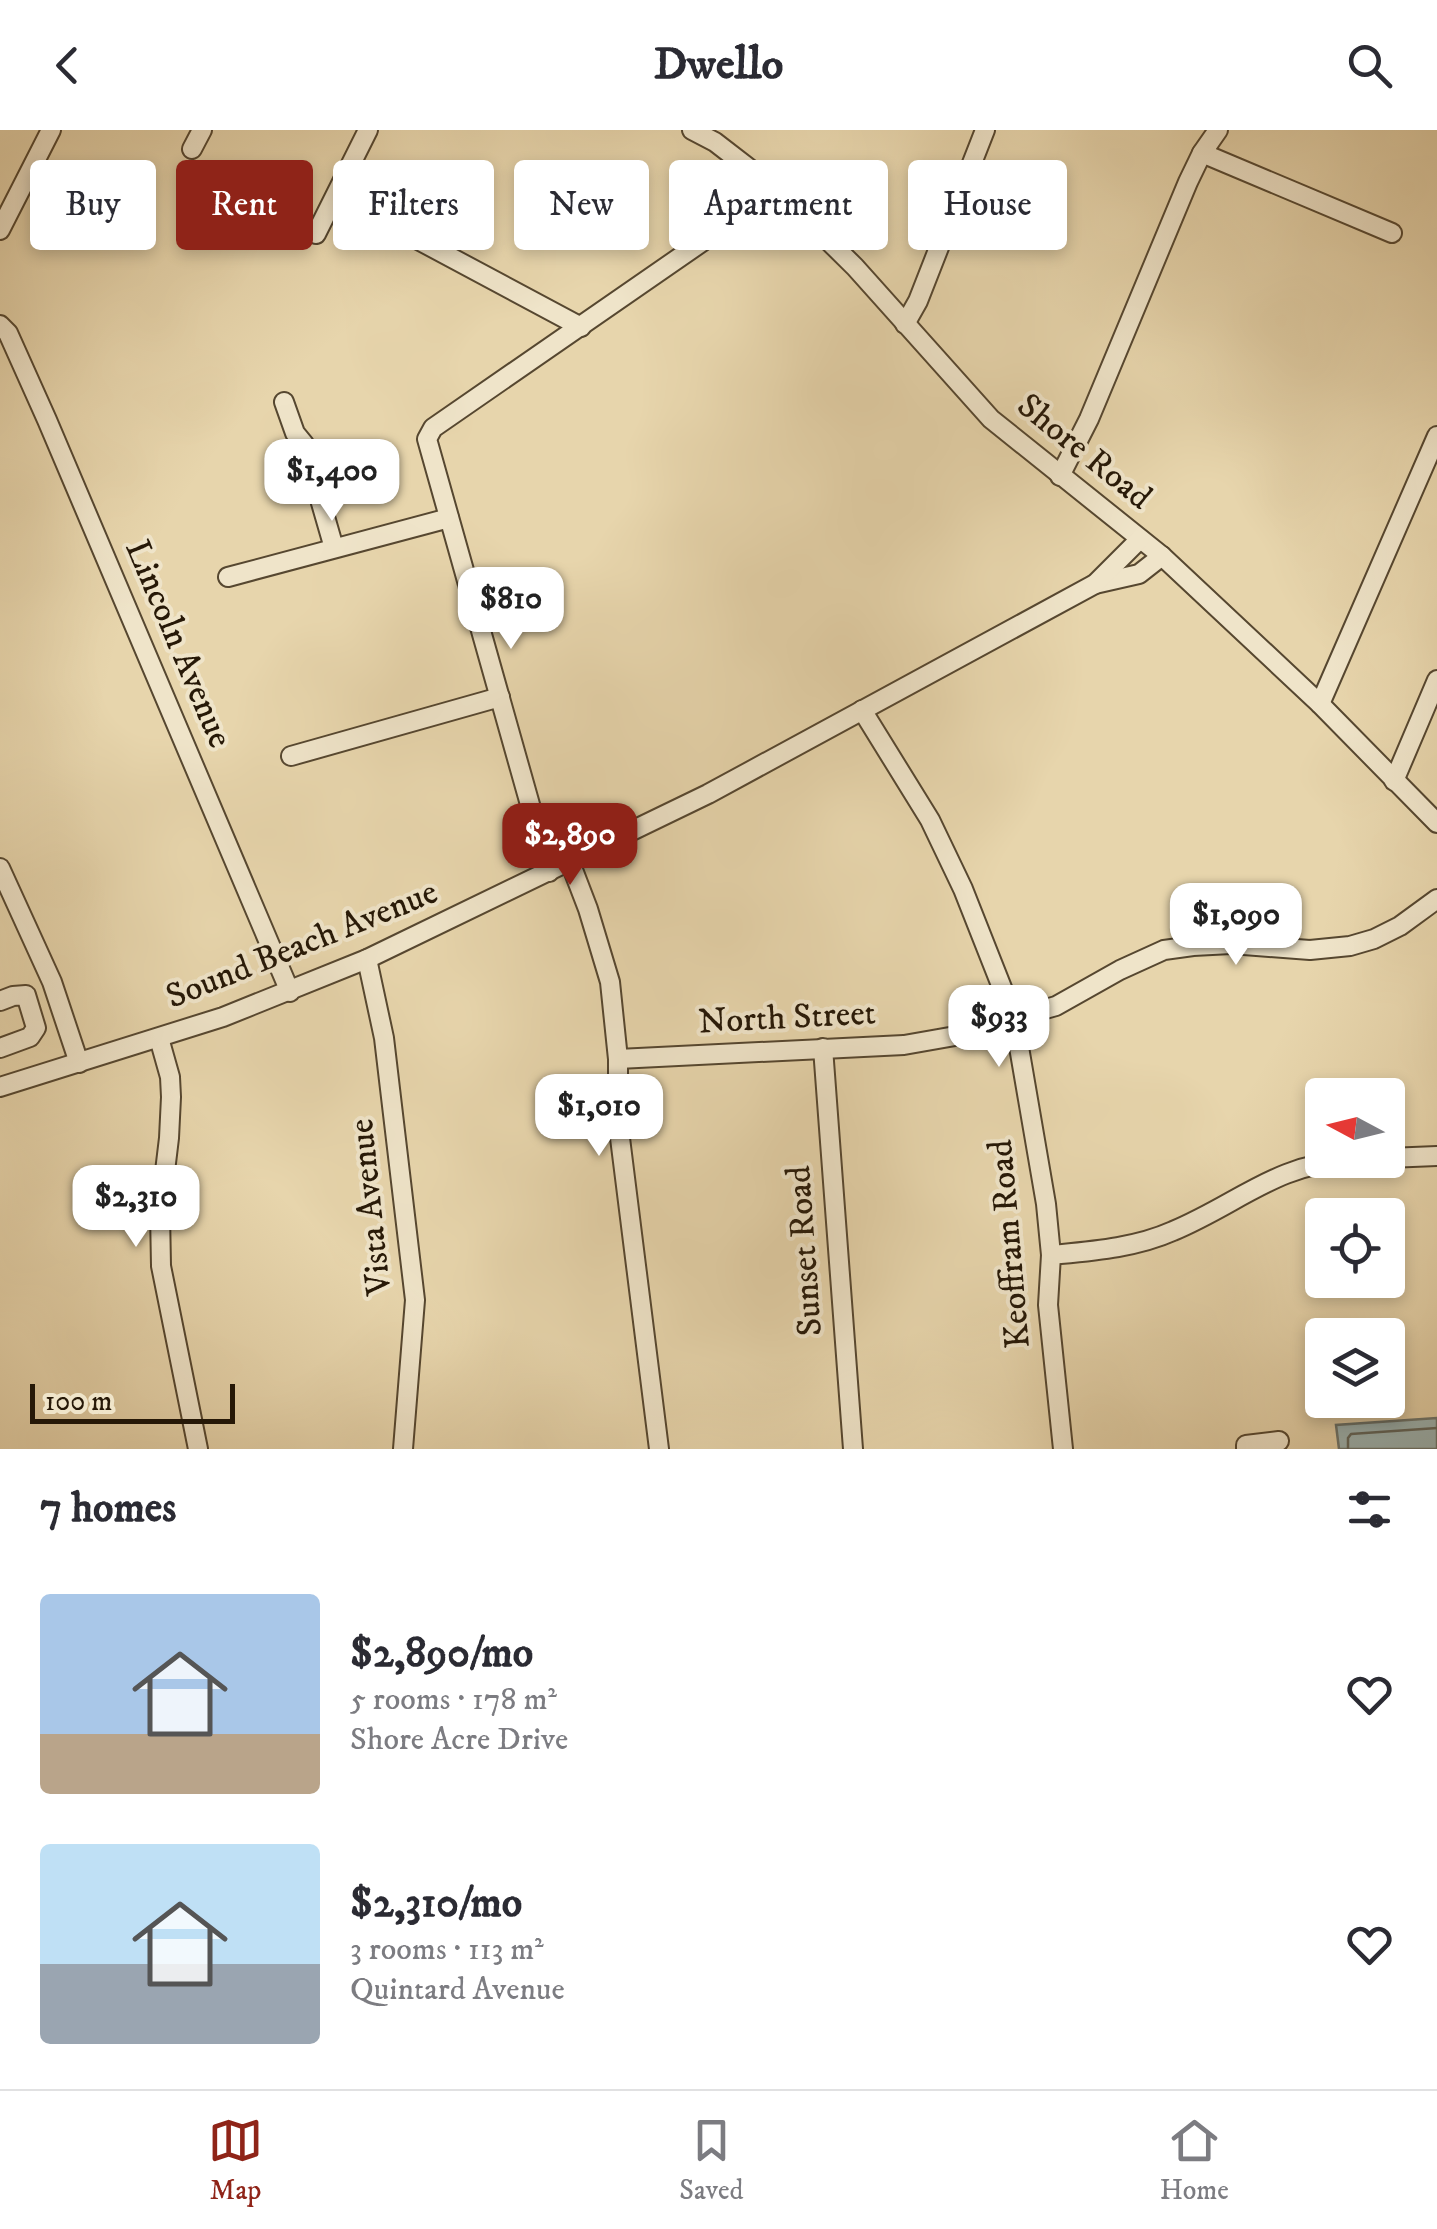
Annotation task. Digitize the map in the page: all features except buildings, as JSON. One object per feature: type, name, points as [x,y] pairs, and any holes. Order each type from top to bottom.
[{"type":"street","points":[[0,230],[51,130]]},
{"type":"street","points":[[192,149],[202,130]]},
{"type":"street","points":[[316,234],[368,130]]},
{"type":"street","name":"Shore Road","points":[[692,130],[738,160]]},
{"type":"street","points":[[905,324],[918,301],[985,130]]},
{"type":"street","points":[[1060,476],[1089,419],[1188,182],[1218,130]]},
{"type":"street","points":[[1202,153],[1392,232]]},
{"type":"street","points":[[437,250],[581,326]]},
{"type":"street","points":[[548,872],[426,439],[434,428],[691,250]]},
{"type":"street","name":"Shore Road","points":[[837,250],[991,419],[1162,556],[1320,704],[1437,823]]},
{"type":"street","name":"Lincoln Avenue","points":[[0,325],[8,333],[48,420],[290,992]]},
{"type":"street","points":[[284,402],[295,433],[304,444],[334,548]]},
{"type":"street","points":[[1320,704],[1437,436]]},
{"type":"street","points":[[228,576],[449,518]]},
{"type":"street","name":"Sound Beach Avenue","points":[[1095,584],[1140,540]]},
{"type":"street","name":"Sound Beach Avenue","points":[[0,1087],[159,1038],[290,992],[368,959],[708,794],[1095,584],[1139,574],[1162,556]]},
{"type":"street","points":[[1394,781],[1437,680]]},
{"type":"street","points":[[291,756],[500,697]]},
{"type":"street","name":"Keoffram Road","points":[[862,710],[930,820],[963,889],[1014,1018],[1046,1204],[1051,1255],[1048,1305],[1063,1449]]},
{"type":"street","points":[[570,862],[610,982],[626,1199],[660,1449]]},
{"type":"street","points":[[0,868],[52,982],[79,1063]]},
{"type":"street","name":"North Street","points":[[618,1059],[904,1046],[995,1030],[1014,1018],[1056,1006],[1164,950],[1232,944],[1310,950],[1350,946],[1400,926],[1437,899]]},
{"type":"street","name":"Vista Avenue","points":[[368,959],[384,1038],[414,1300],[403,1449]]},
{"type":"street","points":[[0,1001],[26,995],[36,1028],[30,1037],[0,1048]]},
{"type":"street","points":[[159,1038],[170,1077],[171,1097],[160,1213],[161,1266],[198,1449]]},
{"type":"street","name":"Sunset Road","points":[[823,1048],[853,1449]]},
{"type":"street","points":[[1405,1158],[1437,1158]]},
{"type":"street","points":[[1051,1255],[1105,1250],[1168,1234],[1266,1181],[1305,1168]]},
{"type":"street","points":[[1246,1449],[1246,1445],[1253,1443],[1279,1440]]},
{"type":"water","points":[[1437,1418],[1437,1449],[1339,1449],[1336,1425]]}]
